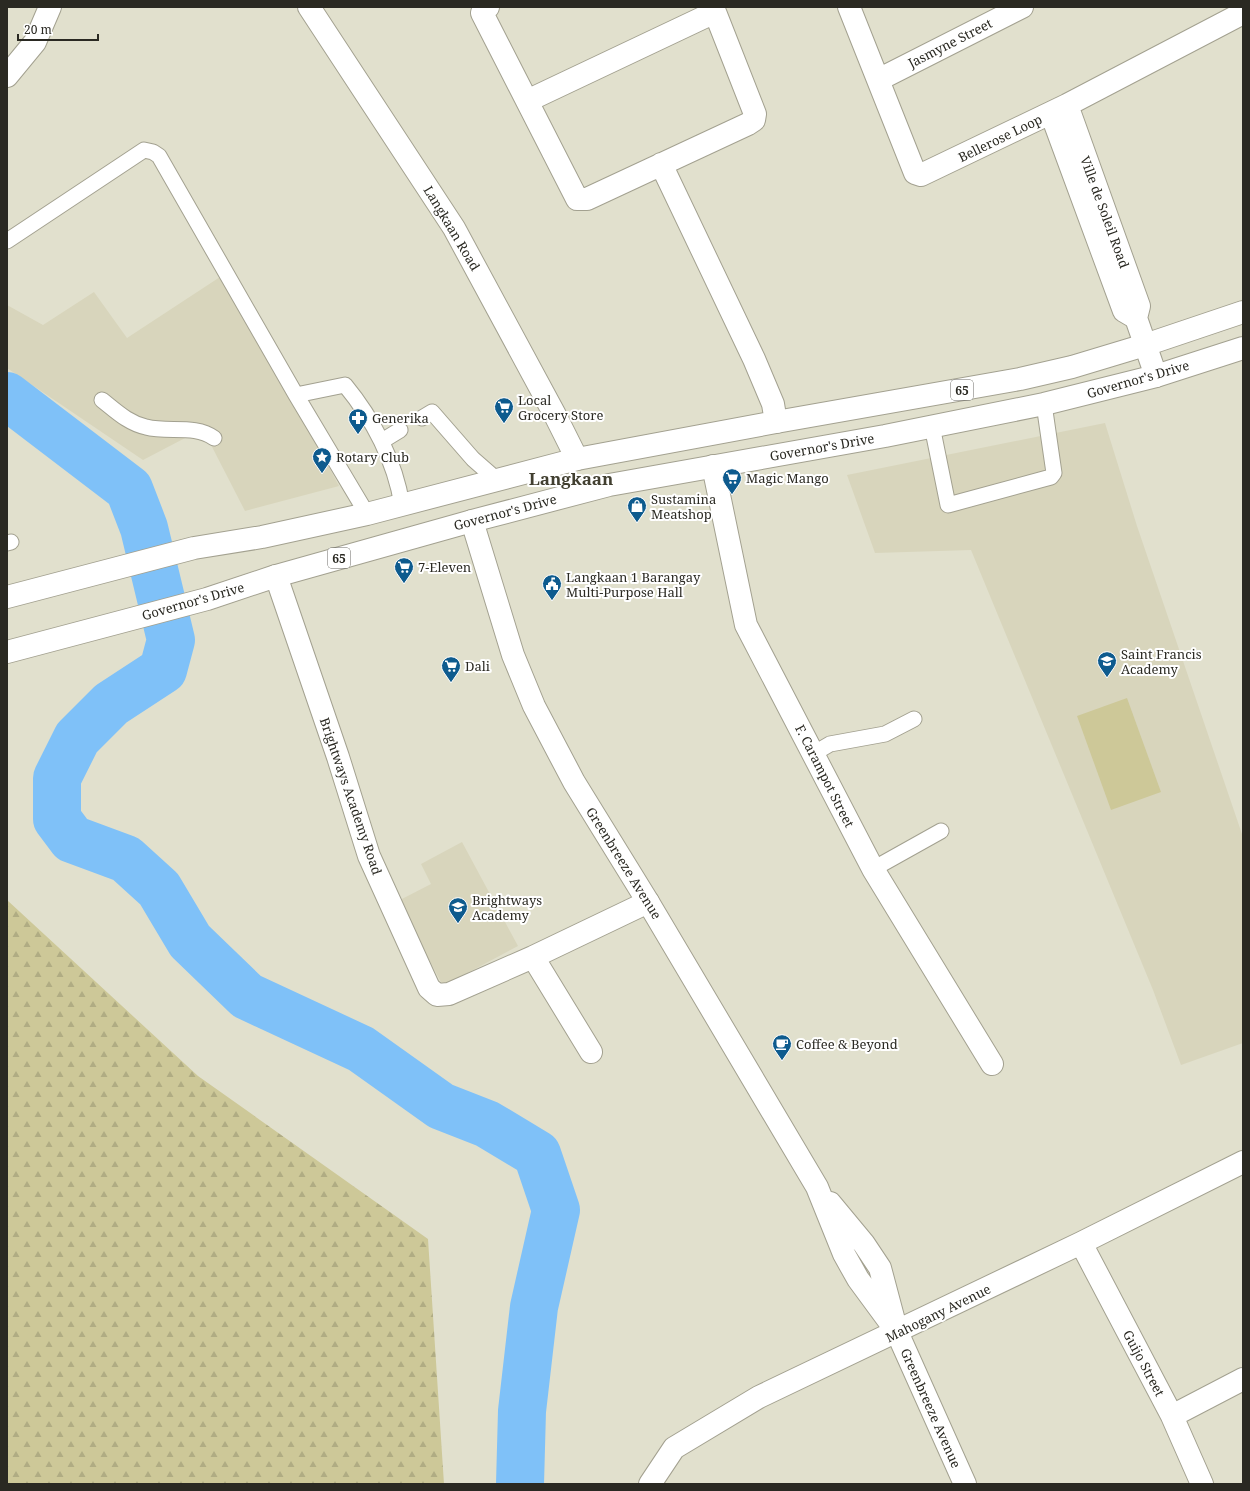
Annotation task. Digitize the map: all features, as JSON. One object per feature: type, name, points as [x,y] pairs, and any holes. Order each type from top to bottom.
[{"type":"street","points":[[7,76],[34,42],[50,7]]},
{"type":"street","name":"Langkaan Road","points":[[309,7],[454,228],[552,408],[577,459]]},
{"type":"street","points":[[488,7],[483,10],[482,13],[577,199],[587,200],[754,120],[754,114],[714,9],[527,101]]},
{"type":"street","name":"Bellerose Loop","points":[[848,7],[915,173],[921,175],[1059,109],[1243,13]]},
{"type":"street","name":"Jasmyne Street","points":[[878,80],[1022,7]]},
{"type":"street","name":"Ville de Soleil Road","points":[[1059,109],[1124,311],[1136,318],[1156,376]]},
{"type":"street","points":[[661,164],[754,358],[773,404],[776,422]]},
{"type":"street","name":"65","points":[[7,597],[194,548],[262,537],[367,514],[577,459],[776,422],[1003,383],[1072,366],[1145,345],[1243,312]]},
{"type":"street","name":"Governor's Drive","points":[[7,652],[207,599],[276,576],[472,520],[609,485],[1044,404],[1156,376],[1243,348]]},
{"type":"street","name":"F. Carampot Street","points":[[713,466],[746,625],[873,869],[992,1064]]},
{"type":"street","name":"Greenbreeze Avenue","points":[[472,520],[513,655],[534,706],[574,782],[648,902],[817,1187],[844,1254],[858,1279],[896,1332],[965,1484]]},
{"type":"street","name":"Brightways Academy Road","points":[[276,576],[338,757],[369,856],[429,988],[437,995],[449,994],[533,957],[648,902]]},
{"type":"street","points":[[533,957],[591,1052]]},
{"type":"street","name":"Mahogany Avenue","points":[[650,1484],[674,1448],[759,1397],[1082,1243],[1243,1162]]},
{"type":"street","name":"Guijo Street","points":[[1082,1243],[1172,1416],[1202,1484]]},
{"type":"street","points":[[1172,1416],[1243,1379]]},
{"type":"lane","points":[[7,241],[144,150],[153,152],[159,156],[296,395],[367,514]]},
{"type":"lane","points":[[296,395],[345,385],[360,404],[382,441],[400,488],[402,505]]},
{"type":"lane","points":[[102,400],[130,422],[148,428],[198,432],[214,438]]},
{"type":"lane","points":[[932,426],[948,505],[1051,477],[1054,473],[1044,404]]},
{"type":"lane","points":[[422,418],[432,412],[472,459],[497,480]]},
{"type":"lane","points":[[382,441],[400,430]]},
{"type":"lane","points":[[813,754],[830,744],[885,734],[914,719]]},
{"type":"lane","points":[[873,869],[941,831]]},
{"type":"shaded area","points":[[220,277],[292,398],[339,486],[245,511],[209,441],[187,437],[143,460],[7,368],[7,305],[43,325],[94,292],[127,338]]},
{"type":"shaded area","name":"Saint Francis Academy","points":[[1105,423],[1137,526],[1243,837],[1243,1043],[1181,1065],[1153,990],[971,550],[875,553],[847,475]]},
{"type":"shaded area","name":"Brightways Academy","points":[[462,842],[518,946],[443,986],[398,901],[431,884],[421,864]]},
{"type":"green space","points":[[1127,698],[1161,792],[1111,810],[1077,716]]},
{"type":"green space","points":[[7,900],[198,1076],[428,1239],[444,1484],[7,1484]]},
{"type":"waterway","points":[[7,396],[129,489],[144,528],[171,640],[163,670],[111,704],[77,738],[57,778],[57,819],[72,839],[126,859],[159,889],[190,941],[247,996],[361,1049],[441,1106],[487,1124],[537,1154],[556,1210],[534,1307],[522,1411],[520,1484]]},
{"type":"place","name":"Local Grocery Store","points":[[504,424]]},
{"type":"place","name":"Generika","points":[[358,435]]},
{"type":"place","name":"Rotary Club","points":[[322,474]]},
{"type":"place","name":"Magic Mango","points":[[732,495]]},
{"type":"place","name":"Sustamina Meatshop","points":[[637,523]]},
{"type":"place","name":"7-Eleven","points":[[404,584]]},
{"type":"place","name":"Langkaan 1 Barangay Multi-Purpose Hall","points":[[552,601]]},
{"type":"place","name":"Saint Francis Academy","points":[[1107,678]]},
{"type":"place","name":"Dali","points":[[451,683]]},
{"type":"place","name":"Brightways Academy","points":[[458,924]]},
{"type":"place","name":"Coffee & Beyond","points":[[782,1061]]},
{"type":"district","name":"Langkaan","points":[[571,478]]}]
